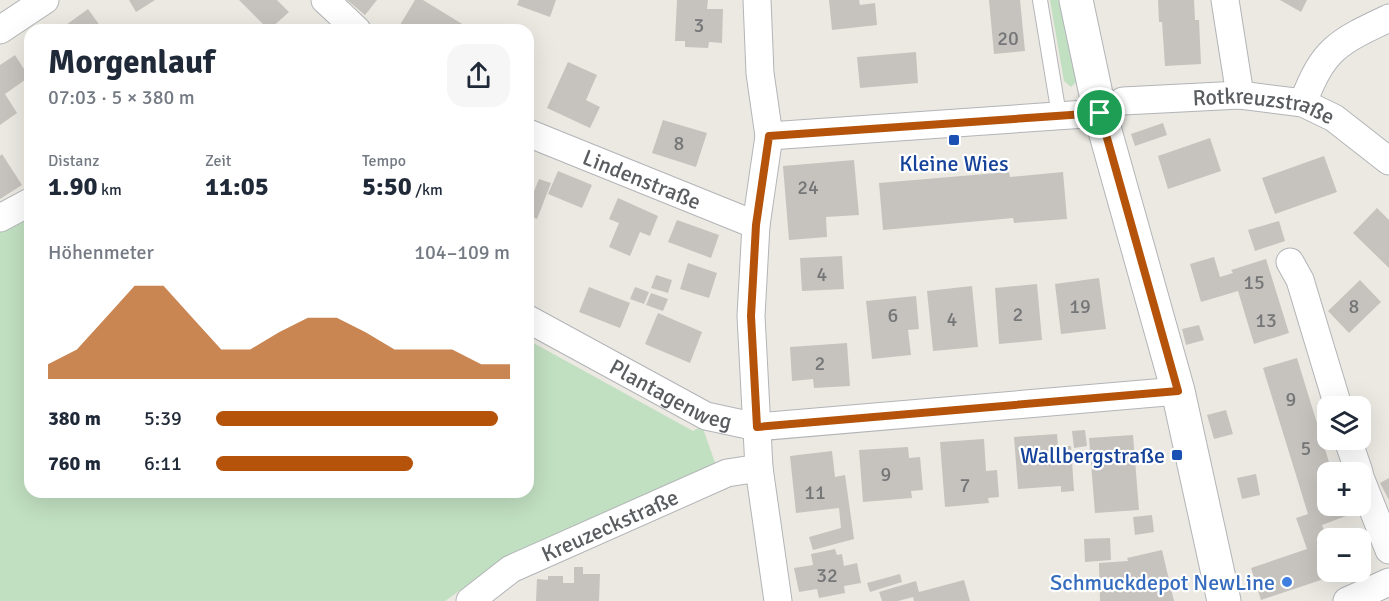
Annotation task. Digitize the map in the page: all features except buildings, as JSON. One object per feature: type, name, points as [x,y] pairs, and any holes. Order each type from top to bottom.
[{"type":"street","points":[[0,30],[45,0]]},
{"type":"street","points":[[325,0],[351,24]]},
{"type":"street","points":[[758,0],[762,93],[769,136],[756,225],[751,316],[757,427],[1178,391]]},
{"type":"street","points":[[1076,0],[1112,107],[1224,601]]},
{"type":"street","points":[[1225,0],[1240,95]]},
{"type":"street","points":[[1303,103],[1315,70],[1333,50],[1354,35],[1389,18]]},
{"type":"street","name":"Rotkreuzstraße","points":[[1112,107],[1240,95],[1303,103],[1334,118],[1389,160]]},
{"type":"street","points":[[769,136],[1059,115],[1112,107]]},
{"type":"street","name":"Lindenstraße","points":[[534,135],[756,225]]},
{"type":"street","points":[[0,218],[24,205]]},
{"type":"street","points":[[1290,262],[1300,280],[1335,396]]},
{"type":"street","name":"Plantagenweg","points":[[534,322],[706,416],[757,427],[759,468],[778,601]]},
{"type":"street","name":"Kreuzeckstraße","points":[[470,601],[511,569],[727,473],[759,468]]},
{"type":"street","points":[[1371,505],[1389,550]]},
{"type":"street","points":[[1347,601],[1389,582]]},
{"type":"lane","points":[[1040,0],[1059,115]]},
{"type":"green space","points":[[1050,0],[1064,0],[1077,81],[1071,87],[1064,81]]},
{"type":"green space","points":[[24,217],[24,498],[534,498],[534,343],[693,431],[702,426],[717,468],[507,557],[445,601],[0,601],[0,230]]},
{"type":"place","name":"Kleine Wies","points":[[954,140]]},
{"type":"place","name":"Wallbergstraße","points":[[1177,455]]},
{"type":"place","name":"Schmuckdepot NewLine","points":[[1287,582]]},
{"type":"route","points":[[1100,113],[1178,391],[757,427],[751,316],[756,225],[769,136],[1100,113]]}]
